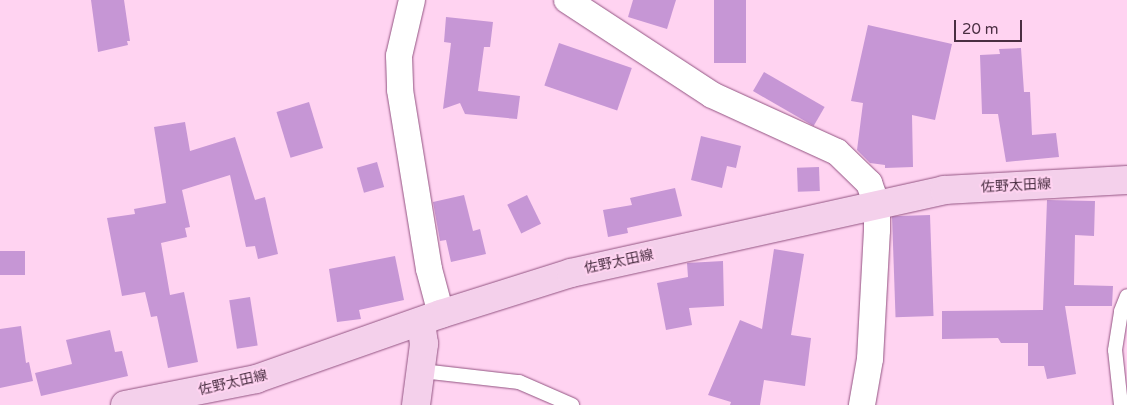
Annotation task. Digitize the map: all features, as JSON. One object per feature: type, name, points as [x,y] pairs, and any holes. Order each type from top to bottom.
[{"type":"main road","name":"佐野太田線","points":[[125,405],[256,380],[431,318],[571,273],[944,190],[1127,180]]},
{"type":"main road","points":[[416,405],[431,318]]},
{"type":"street","points":[[412,0],[399,56],[400,90],[429,269],[431,318]]},
{"type":"street","points":[[567,0],[712,95],[837,152],[870,183],[877,205],[870,359],[862,405]]},
{"type":"lane","points":[[1121,405],[1115,350],[1127,296]]},
{"type":"lane","points":[[422,371],[519,382],[572,405]]},
{"type":"building","points":[[91,0],[124,0],[130,41],[127,41],[128,45],[98,52]]},
{"type":"building","points":[[633,0],[676,0],[667,29],[628,17]]},
{"type":"building","points":[[714,0],[746,0],[746,63],[714,63]]},
{"type":"building","points":[[446,17],[493,22],[490,47],[484,47],[478,91],[520,96],[517,119],[465,114],[460,103],[443,109],[451,43],[444,42]]},
{"type":"building","points":[[868,25],[952,44],[935,120],[912,115],[913,167],[885,168],[885,165],[870,163],[857,150],[863,103],[851,101]]},
{"type":"building","points":[[559,43],[632,68],[617,111],[544,86]]},
{"type":"building","points":[[1021,48],[1024,92],[1030,92],[1032,135],[1056,133],[1059,157],[1006,162],[998,114],[982,114],[980,55],[1000,54],[999,49]]},
{"type":"building","points":[[764,72],[825,107],[814,126],[753,91]]},
{"type":"building","points":[[309,102],[323,148],[291,158],[276,112]]},
{"type":"building","points":[[185,122],[190,151],[235,137],[255,200],[265,197],[278,254],[258,259],[255,246],[246,247],[230,175],[182,190],[190,227],[185,228],[187,237],[161,243],[170,295],[184,292],[198,362],[168,368],[157,316],[151,317],[145,292],[122,296],[107,218],[135,214],[134,209],[166,203],[154,127]]},
{"type":"building","points":[[701,136],[741,146],[736,168],[727,166],[722,188],[691,180]]},
{"type":"building","points":[[377,162],[384,187],[364,193],[357,168]]},
{"type":"building","points":[[819,167],[820,191],[798,192],[797,168]]},
{"type":"building","points":[[675,188],[682,216],[627,228],[628,233],[608,237],[603,210],[632,205],[630,198]]},
{"type":"building","points":[[464,195],[473,231],[480,229],[486,254],[451,262],[446,240],[440,241],[433,202]]},
{"type":"building","points":[[527,195],[541,224],[521,233],[507,205]]},
{"type":"building","points":[[1047,200],[1095,201],[1094,236],[1075,235],[1074,285],[1113,286],[1112,306],[1065,306],[1076,374],[1047,379],[1044,366],[1028,366],[1028,343],[1001,343],[998,338],[942,339],[942,311],[1043,310]]},
{"type":"building","points":[[930,215],[934,316],[896,317],[892,216]]},
{"type":"building","points":[[774,249],[804,254],[791,335],[811,338],[805,386],[764,380],[760,405],[730,405],[731,402],[708,395],[740,320],[762,329]]},
{"type":"building","points":[[0,251],[25,251],[25,275],[0,275]]},
{"type":"building","points":[[395,256],[404,300],[359,310],[361,319],[337,322],[329,269]]},
{"type":"building","points":[[723,261],[724,306],[689,308],[692,325],[666,330],[657,283],[688,277],[687,263]]},
{"type":"building","points":[[250,297],[258,345],[237,349],[229,300]]},
{"type":"building","points":[[21,326],[26,363],[29,362],[33,381],[0,388],[0,329]]},
{"type":"building","points":[[110,330],[115,352],[122,351],[128,376],[41,396],[35,373],[72,364],[66,340]]}]
